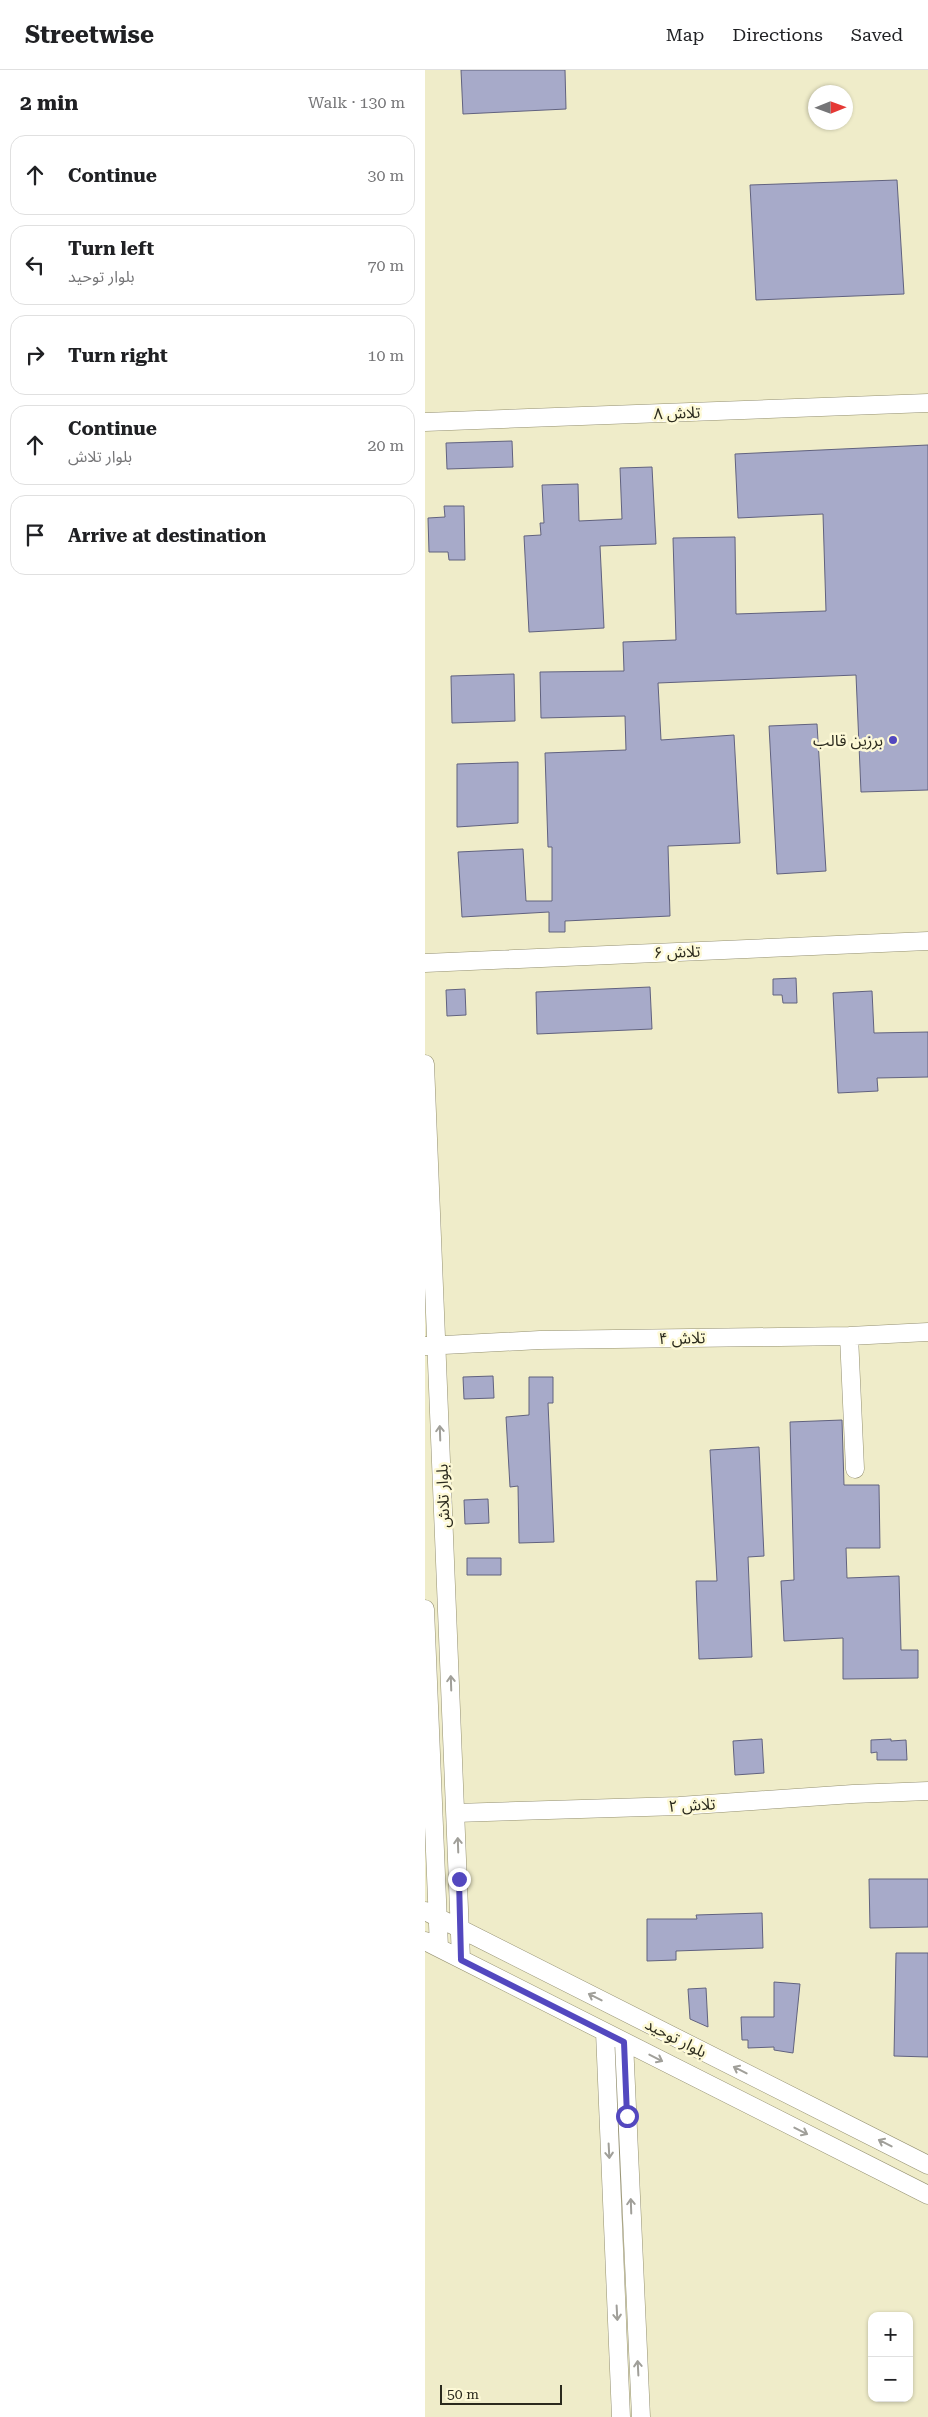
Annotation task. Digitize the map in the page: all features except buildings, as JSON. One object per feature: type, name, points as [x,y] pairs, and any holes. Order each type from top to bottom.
[{"type":"street","name":"تلاش ۸","points":[[425,422],[928,404]]},
{"type":"street","name":"تلاش ۶","points":[[425,962],[928,941]]},
{"type":"street","name":"بلوار تلاش","points":[[425,1064],[431,1346],[456,1813],[461,1960]]},
{"type":"street","name":"تلاش ۴","points":[[431,1346],[549,1340],[849,1336],[928,1332]]},
{"type":"street","points":[[849,1336],[855,1469]]},
{"type":"street","points":[[425,1609],[436,1880],[432,1914],[432,1945]]},
{"type":"street","name":"تلاش ۲","points":[[456,1813],[679,1806],[853,1794],[928,1792]]},
{"type":"street","points":[[436,1880],[459,1879]]},
{"type":"street","name":"بلوار توحید","points":[[432,1914],[928,2165]]},
{"type":"street","name":"بلوار توحید","points":[[432,1945],[928,2195]]},
{"type":"street","points":[[605,2032],[621,2417]]},
{"type":"street","points":[[624,2042],[641,2417]]},
{"type":"street","points":[[608,2117],[627,2116]]},
{"type":"place","name":"برزین قالب","points":[[893,740]]},
{"type":"route","points":[[459,1879],[461,1960],[624,2042],[627,2116]]}]
